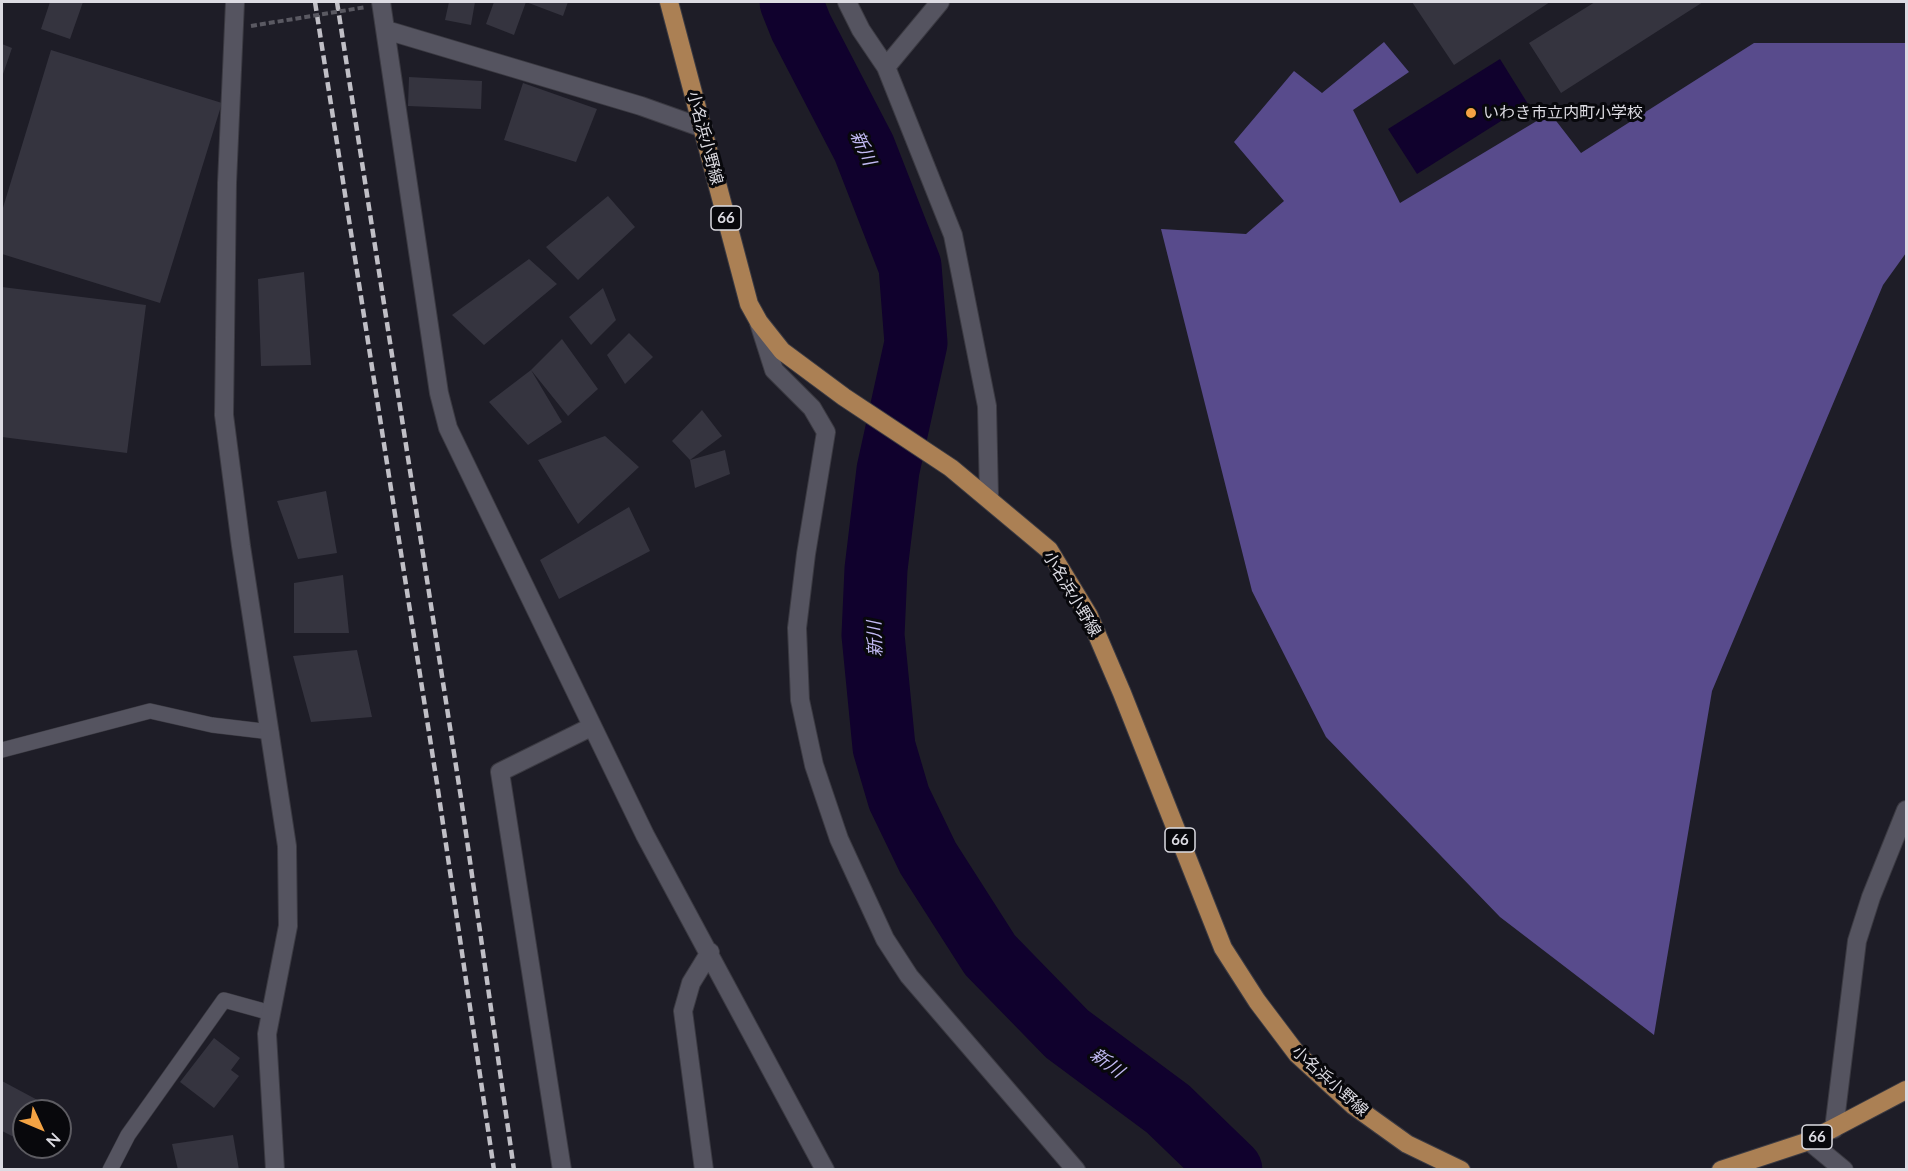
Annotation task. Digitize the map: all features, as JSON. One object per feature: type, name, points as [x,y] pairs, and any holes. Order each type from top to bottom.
[{"type":"main road","name":"小名浜小野線","points":[[669,2],[749,304],[759,322],[782,351],[844,397],[951,468],[989,497],[1048,550],[1089,616],[1223,948],[1257,1002],[1297,1054],[1354,1106],[1407,1144],[1461,1170]]},
{"type":"main road","name":"66","points":[[1721,1170],[1809,1141],[1906,1090]]},
{"type":"street","points":[[234,2],[227,183],[224,415],[241,546],[287,846],[288,926],[267,1034],[275,1170]]},
{"type":"street","points":[[848,2],[861,30],[886,67],[953,235],[987,406],[989,497]]},
{"type":"street","points":[[886,67],[940,2]]},
{"type":"street","points":[[373,4],[386,30],[439,393],[448,428],[645,835],[710,952],[825,1170]]},
{"type":"street","points":[[386,30],[641,106],[703,128]]},
{"type":"street","points":[[759,322],[774,370],[812,408],[826,432],[806,554],[797,628],[800,700],[814,765],[839,839],[885,939],[909,976],[1076,1170]]},
{"type":"street","points":[[562,1170],[500,772],[591,727]]},
{"type":"street","points":[[1834,1129],[1857,941],[1871,897],[1906,810]]},
{"type":"street","points":[[704,1170],[683,1011],[692,983],[710,952]]},
{"type":"street","points":[[1809,1141],[1844,1170]]},
{"type":"lane","points":[[2,750],[150,711],[212,726],[271,732]]},
{"type":"lane","points":[[110,1170],[128,1135],[224,1000],[271,1012]]},
{"type":"path","points":[[251,26],[373,4]]},
{"type":"shaded area","points":[[1384,42],[1409,72],[1353,110],[1400,203],[1550,113],[1581,153],[1754,43],[1906,43],[1906,253],[1883,285],[1712,691],[1654,1035],[1500,917],[1326,737],[1252,591],[1161,229],[1246,234],[1284,201],[1234,142],[1294,71],[1322,93]]},
{"type":"shaded area","points":[[1500,59],[1528,104],[1417,174],[1388,129]]},
{"type":"building","points":[[50,2],[83,2],[70,39],[41,29]]},
{"type":"building","points":[[449,2],[475,2],[471,25],[445,20]]},
{"type":"building","points":[[494,2],[526,2],[514,35],[486,24]]},
{"type":"building","points":[[526,2],[568,2],[563,16]]},
{"type":"building","points":[[1412,2],[1550,2],[1454,65]]},
{"type":"building","points":[[1595,2],[1703,2],[1561,93],[1529,43]]},
{"type":"building","points":[[2,44],[12,48],[2,77]]},
{"type":"building","points":[[51,50],[222,103],[160,303],[2,254],[2,211]]},
{"type":"building","points":[[409,77],[482,81],[481,109],[408,106]]},
{"type":"building","points":[[523,83],[597,109],[576,162],[504,140]]},
{"type":"building","points":[[608,196],[635,227],[578,280],[546,247]]},
{"type":"building","points":[[529,259],[557,284],[484,345],[452,315]]},
{"type":"building","points":[[304,272],[311,365],[261,366],[258,279]]},
{"type":"building","points":[[2,287],[146,305],[127,453],[2,437]]},
{"type":"building","points":[[603,288],[616,320],[591,345],[569,317]]},
{"type":"building","points":[[629,333],[653,357],[625,384],[607,355]]},
{"type":"building","points":[[562,339],[598,389],[568,416],[531,370]]},
{"type":"building","points":[[531,370],[562,422],[528,445],[489,402]]},
{"type":"building","points":[[702,410],[722,436],[690,460],[672,441]]},
{"type":"building","points":[[605,436],[639,467],[578,524],[538,460]]},
{"type":"building","points":[[725,450],[730,474],[695,488],[690,460]]},
{"type":"building","points":[[326,491],[337,553],[298,559],[277,501]]},
{"type":"building","points":[[629,507],[650,551],[559,599],[540,560]]},
{"type":"building","points":[[343,575],[349,633],[294,633],[294,583]]},
{"type":"building","points":[[357,650],[372,717],[311,722],[293,656]]},
{"type":"building","points":[[214,1038],[240,1058],[231,1070],[239,1076],[214,1108],[180,1082]]},
{"type":"building","points":[[2,1081],[36,1099],[12,1099],[12,1136],[2,1131]]},
{"type":"building","points":[[233,1135],[239,1170],[178,1170],[172,1144]]},
{"type":"waterway","name":"新川","points":[[791,2],[801,27],[864,148],[910,266],[916,343],[888,470],[876,569],[873,635],[884,747],[899,798],[928,858],[990,955],[1067,1034],[1168,1109],[1231,1170]]},
{"type":"railway","points":[[315,2],[438,790],[494,1170]]},
{"type":"railway","points":[[337,2],[461,798],[514,1170]]},
{"type":"place","name":"いわき市立内町小学校","points":[[1471,113]]}]
